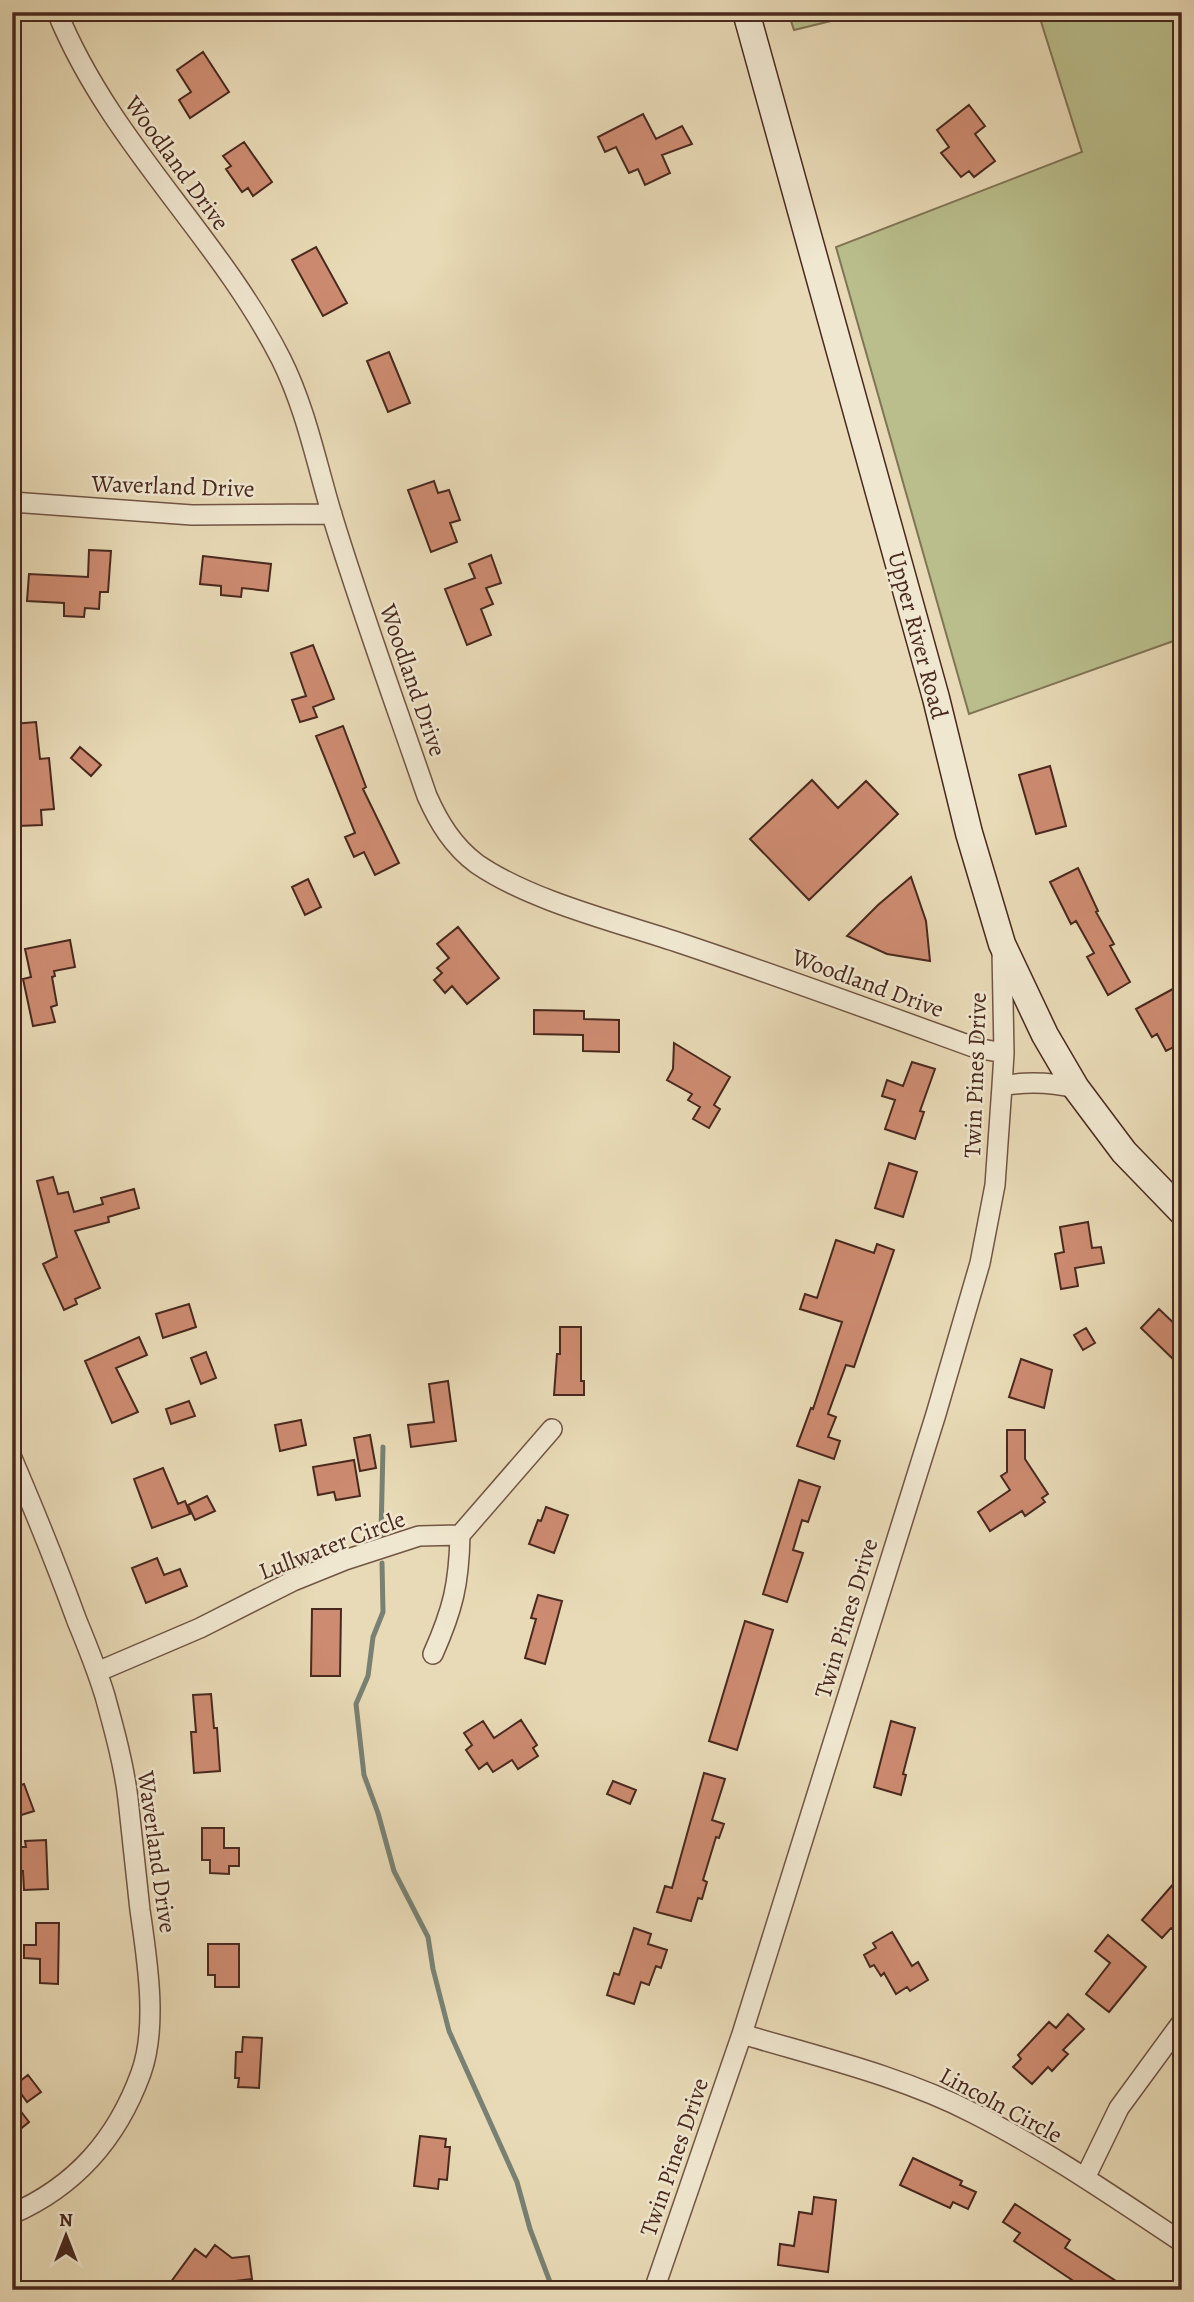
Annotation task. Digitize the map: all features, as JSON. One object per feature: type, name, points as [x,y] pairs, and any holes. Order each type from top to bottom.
[{"type":"street","name":"Woodland Drive","points":[[57,12],[96,93],[246,298],[281,359],[303,409],[332,514],[427,796],[446,832],[459,848],[509,883],[550,900],[764,971],[975,1048],[1004,1053]]},
{"type":"street","name":"Upper River Road","points":[[746,12],[936,698],[969,832],[1002,944],[1045,1035],[1076,1088],[1124,1152],[1182,1212]]},
{"type":"street","name":"Waverland Drive","points":[[12,502],[192,515],[332,514]]},
{"type":"street","name":"Twin Pines Drive","points":[[654,2290],[742,2034],[936,1414],[980,1263],[995,1185],[1002,1086],[1002,944]]},
{"type":"street","points":[[1002,1086],[1028,1081],[1076,1088]]},
{"type":"street","points":[[433,1654],[453,1603],[459,1574],[460,1535],[552,1429]]},
{"type":"street","name":"Waverland Drive","points":[[12,1458],[53,1557],[104,1695],[128,1797],[147,1959],[149,2027],[141,2072],[125,2107],[101,2148],[80,2172],[47,2197],[12,2214]]},
{"type":"street","name":"Lullwater Circle","points":[[97,1672],[200,1628],[293,1581],[345,1560],[419,1536],[460,1535]]},
{"type":"street","points":[[1084,2178],[1119,2108],[1182,2022]]},
{"type":"street","name":"Lincoln Circle","points":[[742,2034],[922,2091],[973,2113],[1084,2178],[1182,2242]]},
{"type":"green space","points":[[788,12],[868,12],[794,30]]},
{"type":"green space","points":[[1038,12],[1182,12],[1182,638],[969,714],[836,247],[1082,152]]},
{"type":"building","points":[[203,52],[229,92],[190,118],[179,100],[191,92],[177,70]]},
{"type":"building","points":[[969,105],[985,126],[975,134],[995,161],[974,177],[969,171],[961,177],[941,153],[949,147],[937,130]]},
{"type":"building","points":[[643,114],[656,139],[682,126],[692,144],[662,155],[670,173],[645,185],[638,169],[629,173],[616,147],[605,152],[598,137]]},
{"type":"building","points":[[244,142],[272,182],[253,196],[248,188],[242,192],[226,169],[231,166],[223,156]]},
{"type":"building","points":[[316,247],[347,303],[323,316],[292,260]]},
{"type":"building","points":[[389,352],[410,403],[388,412],[367,361]]},
{"type":"building","points":[[434,481],[438,493],[449,490],[460,520],[450,523],[457,542],[431,552],[408,490]]},
{"type":"building","points":[[89,550],[111,551],[108,592],[100,592],[99,609],[85,608],[84,617],[64,616],[64,603],[27,601],[29,574],[88,577]]},
{"type":"building","points":[[491,555],[501,583],[486,588],[493,604],[481,609],[491,635],[467,645],[445,589],[475,578],[469,564]]},
{"type":"building","points":[[203,556],[271,564],[268,591],[242,588],[241,597],[221,595],[221,586],[200,584]]},
{"type":"building","points":[[313,645],[334,699],[313,707],[317,717],[300,722],[292,700],[306,696],[291,653]]},
{"type":"building","points":[[36,722],[40,759],[49,758],[54,809],[41,810],[42,825],[18,826],[17,811],[12,811],[12,774],[15,774],[13,724]]},
{"type":"building","points":[[343,726],[366,787],[363,789],[399,863],[375,875],[364,852],[354,857],[345,837],[355,833],[316,736]]},
{"type":"building","points":[[80,747],[101,765],[91,776],[71,758]]},
{"type":"building","points":[[1050,766],[1066,826],[1036,834],[1019,775]]},
{"type":"building","points":[[812,780],[838,808],[866,781],[898,814],[809,900],[750,839]]},
{"type":"building","points":[[1078,868],[1098,911],[1096,912],[1114,944],[1110,946],[1130,982],[1108,995],[1087,957],[1094,953],[1076,921],[1071,924],[1050,882]]},
{"type":"building","points":[[911,877],[926,921],[930,961],[887,954],[847,936],[878,905]]},
{"type":"building","points":[[308,879],[321,907],[305,915],[292,887]]},
{"type":"building","points":[[458,927],[499,978],[467,1004],[452,986],[445,993],[434,980],[442,973],[437,968],[449,958],[437,944]]},
{"type":"building","points":[[70,940],[75,967],[54,971],[55,976],[52,977],[57,1005],[51,1007],[55,1022],[33,1026],[23,979],[31,977],[25,949]]},
{"type":"building","points":[[1182,984],[1182,1022],[1175,1026],[1182,1037],[1182,1043],[1166,1051],[1157,1034],[1152,1037],[1136,1009]]},
{"type":"building","points":[[534,1010],[584,1011],[584,1019],[619,1020],[619,1052],[583,1051],[583,1035],[534,1034]]},
{"type":"building","points":[[674,1043],[730,1077],[714,1105],[720,1109],[709,1128],[693,1119],[700,1107],[688,1100],[692,1094],[667,1080],[673,1069]]},
{"type":"building","points":[[912,1062],[935,1069],[920,1111],[924,1112],[915,1139],[885,1129],[895,1100],[882,1096],[887,1080],[903,1086]]},
{"type":"building","points":[[889,1163],[917,1172],[903,1217],[875,1208]]},
{"type":"building","points":[[53,1177],[58,1194],[68,1192],[74,1212],[103,1204],[101,1198],[134,1189],[139,1208],[108,1217],[109,1222],[75,1231],[100,1288],[75,1299],[77,1304],[64,1310],[43,1264],[57,1257],[37,1181]]},
{"type":"building","points":[[1088,1222],[1092,1248],[1101,1247],[1104,1263],[1075,1268],[1078,1286],[1061,1289],[1055,1254],[1064,1252],[1060,1227]]},
{"type":"building","points":[[836,1240],[874,1253],[877,1244],[894,1250],[854,1367],[846,1365],[828,1414],[836,1417],[828,1437],[840,1441],[834,1459],[797,1446],[811,1408],[813,1409],[842,1322],[800,1309],[805,1294],[817,1298]]},
{"type":"building","points":[[189,1304],[196,1327],[163,1338],[156,1314]]},
{"type":"building","points":[[1159,1309],[1182,1331],[1182,1348],[1172,1358],[1141,1328]]},
{"type":"building","points":[[560,1327],[581,1327],[581,1381],[584,1381],[584,1395],[554,1395],[557,1354],[560,1354]]},
{"type":"building","points":[[1086,1328],[1095,1343],[1083,1350],[1074,1335]]},
{"type":"building","points":[[139,1337],[147,1355],[116,1368],[138,1412],[112,1423],[85,1361]]},
{"type":"building","points":[[206,1352],[216,1378],[201,1384],[191,1358]]},
{"type":"building","points":[[1021,1359],[1052,1370],[1044,1408],[1009,1397]]},
{"type":"building","points":[[448,1381],[456,1441],[411,1447],[408,1425],[434,1422],[429,1384]]},
{"type":"building","points":[[189,1401],[195,1416],[171,1424],[166,1409]]},
{"type":"building","points":[[301,1420],[306,1445],[280,1451],[275,1425]]},
{"type":"building","points":[[1007,1430],[1025,1430],[1025,1459],[1048,1494],[1042,1498],[1045,1502],[1025,1516],[1022,1511],[990,1531],[978,1512],[1010,1490],[1001,1476],[1007,1472]]},
{"type":"building","points":[[370,1435],[376,1468],[360,1471],[354,1438]]},
{"type":"building","points":[[354,1460],[360,1496],[336,1500],[334,1492],[318,1495],[313,1467]]},
{"type":"building","points":[[163,1468],[178,1504],[185,1501],[190,1514],[152,1528],[134,1479]]},
{"type":"building","points":[[799,1480],[820,1487],[808,1522],[802,1520],[793,1550],[803,1553],[787,1602],[763,1594]]},
{"type":"building","points":[[207,1496],[215,1511],[195,1520],[188,1505]]},
{"type":"building","points":[[546,1507],[568,1515],[554,1553],[529,1544]]},
{"type":"building","points":[[157,1558],[164,1575],[180,1569],[187,1586],[146,1603],[132,1568]]},
{"type":"building","points":[[538,1595],[562,1601],[545,1664],[525,1658],[536,1619],[531,1618]]},
{"type":"building","points":[[312,1609],[341,1609],[340,1676],[311,1676]]},
{"type":"building","points":[[745,1621],[773,1630],[737,1750],[709,1741]]},
{"type":"building","points":[[211,1694],[220,1771],[194,1773],[191,1732],[196,1732],[193,1695]]},
{"type":"building","points":[[521,1720],[537,1745],[533,1748],[538,1756],[518,1769],[512,1760],[493,1772],[487,1763],[479,1769],[466,1750],[472,1745],[464,1733],[483,1721],[494,1738]]},
{"type":"building","points":[[891,1721],[915,1728],[903,1774],[906,1775],[901,1795],[874,1787]]},
{"type":"building","points":[[704,1773],[725,1779],[712,1820],[724,1824],[719,1838],[716,1837],[703,1880],[707,1882],[702,1899],[698,1898],[691,1921],[657,1912],[665,1886],[672,1888]]},
{"type":"building","points":[[613,1781],[636,1790],[630,1804],[607,1794]]},
{"type":"building","points":[[24,1784],[34,1811],[12,1818],[12,1788]]},
{"type":"building","points":[[202,1828],[224,1828],[224,1848],[239,1848],[239,1866],[229,1866],[229,1874],[210,1873],[210,1860],[202,1860]]},
{"type":"building","points":[[46,1840],[48,1889],[24,1890],[23,1871],[15,1871],[14,1847],[26,1847],[25,1841]]},
{"type":"building","points":[[1182,1874],[1182,1924],[1175,1931],[1171,1928],[1162,1938],[1142,1920]]},
{"type":"building","points":[[36,1923],[59,1923],[58,1984],[40,1983],[40,1959],[24,1958],[24,1945],[36,1945]]},
{"type":"building","points":[[634,1928],[651,1934],[648,1944],[667,1950],[661,1968],[656,1966],[649,1985],[641,1982],[634,2004],[607,1995],[614,1973],[619,1975]]},
{"type":"building","points":[[892,1932],[912,1966],[918,1962],[928,1980],[910,1991],[907,1987],[896,1994],[884,1973],[881,1976],[874,1965],[870,1967],[864,1955],[876,1948],[873,1943]]},
{"type":"building","points":[[1108,1935],[1146,1967],[1109,2012],[1086,1994],[1110,1963],[1095,1951]]},
{"type":"building","points":[[208,1944],[239,1944],[239,1987],[215,1987],[215,1975],[208,1975]]},
{"type":"building","points":[[1068,2014],[1084,2029],[1063,2050],[1068,2054],[1052,2071],[1048,2067],[1032,2084],[1013,2067],[1021,2059],[1018,2055],[1049,2022],[1056,2028]]},
{"type":"building","points":[[243,2037],[262,2038],[259,2088],[238,2087],[239,2078],[235,2078],[236,2052],[242,2052]]},
{"type":"building","points":[[28,2075],[41,2092],[27,2102],[15,2085]]},
{"type":"building","points":[[12,2100],[29,2122],[12,2136]]},
{"type":"building","points":[[420,2136],[446,2139],[445,2147],[450,2147],[447,2180],[439,2179],[438,2189],[414,2186]]},
{"type":"building","points":[[913,2158],[962,2181],[960,2185],[976,2192],[968,2209],[953,2202],[950,2208],[900,2185]]},
{"type":"building","points":[[814,2197],[836,2200],[828,2272],[778,2265],[780,2244],[794,2246],[799,2212],[812,2214]]},
{"type":"building","points":[[1015,2204],[1070,2240],[1065,2248],[1130,2290],[1066,2290],[1072,2280],[1014,2241],[1020,2233],[1003,2222]]},
{"type":"building","points":[[215,2245],[232,2258],[249,2256],[252,2279],[209,2284],[205,2290],[165,2290],[195,2249],[206,2257]]},
{"type":"waterway","points":[[381,1534],[383,1447]]},
{"type":"waterway","points":[[382,1563],[383,1612],[373,1637],[368,1676],[356,1704],[364,1775],[394,1871],[428,1937],[449,2031],[517,2182],[530,2229],[553,2290]]}]
